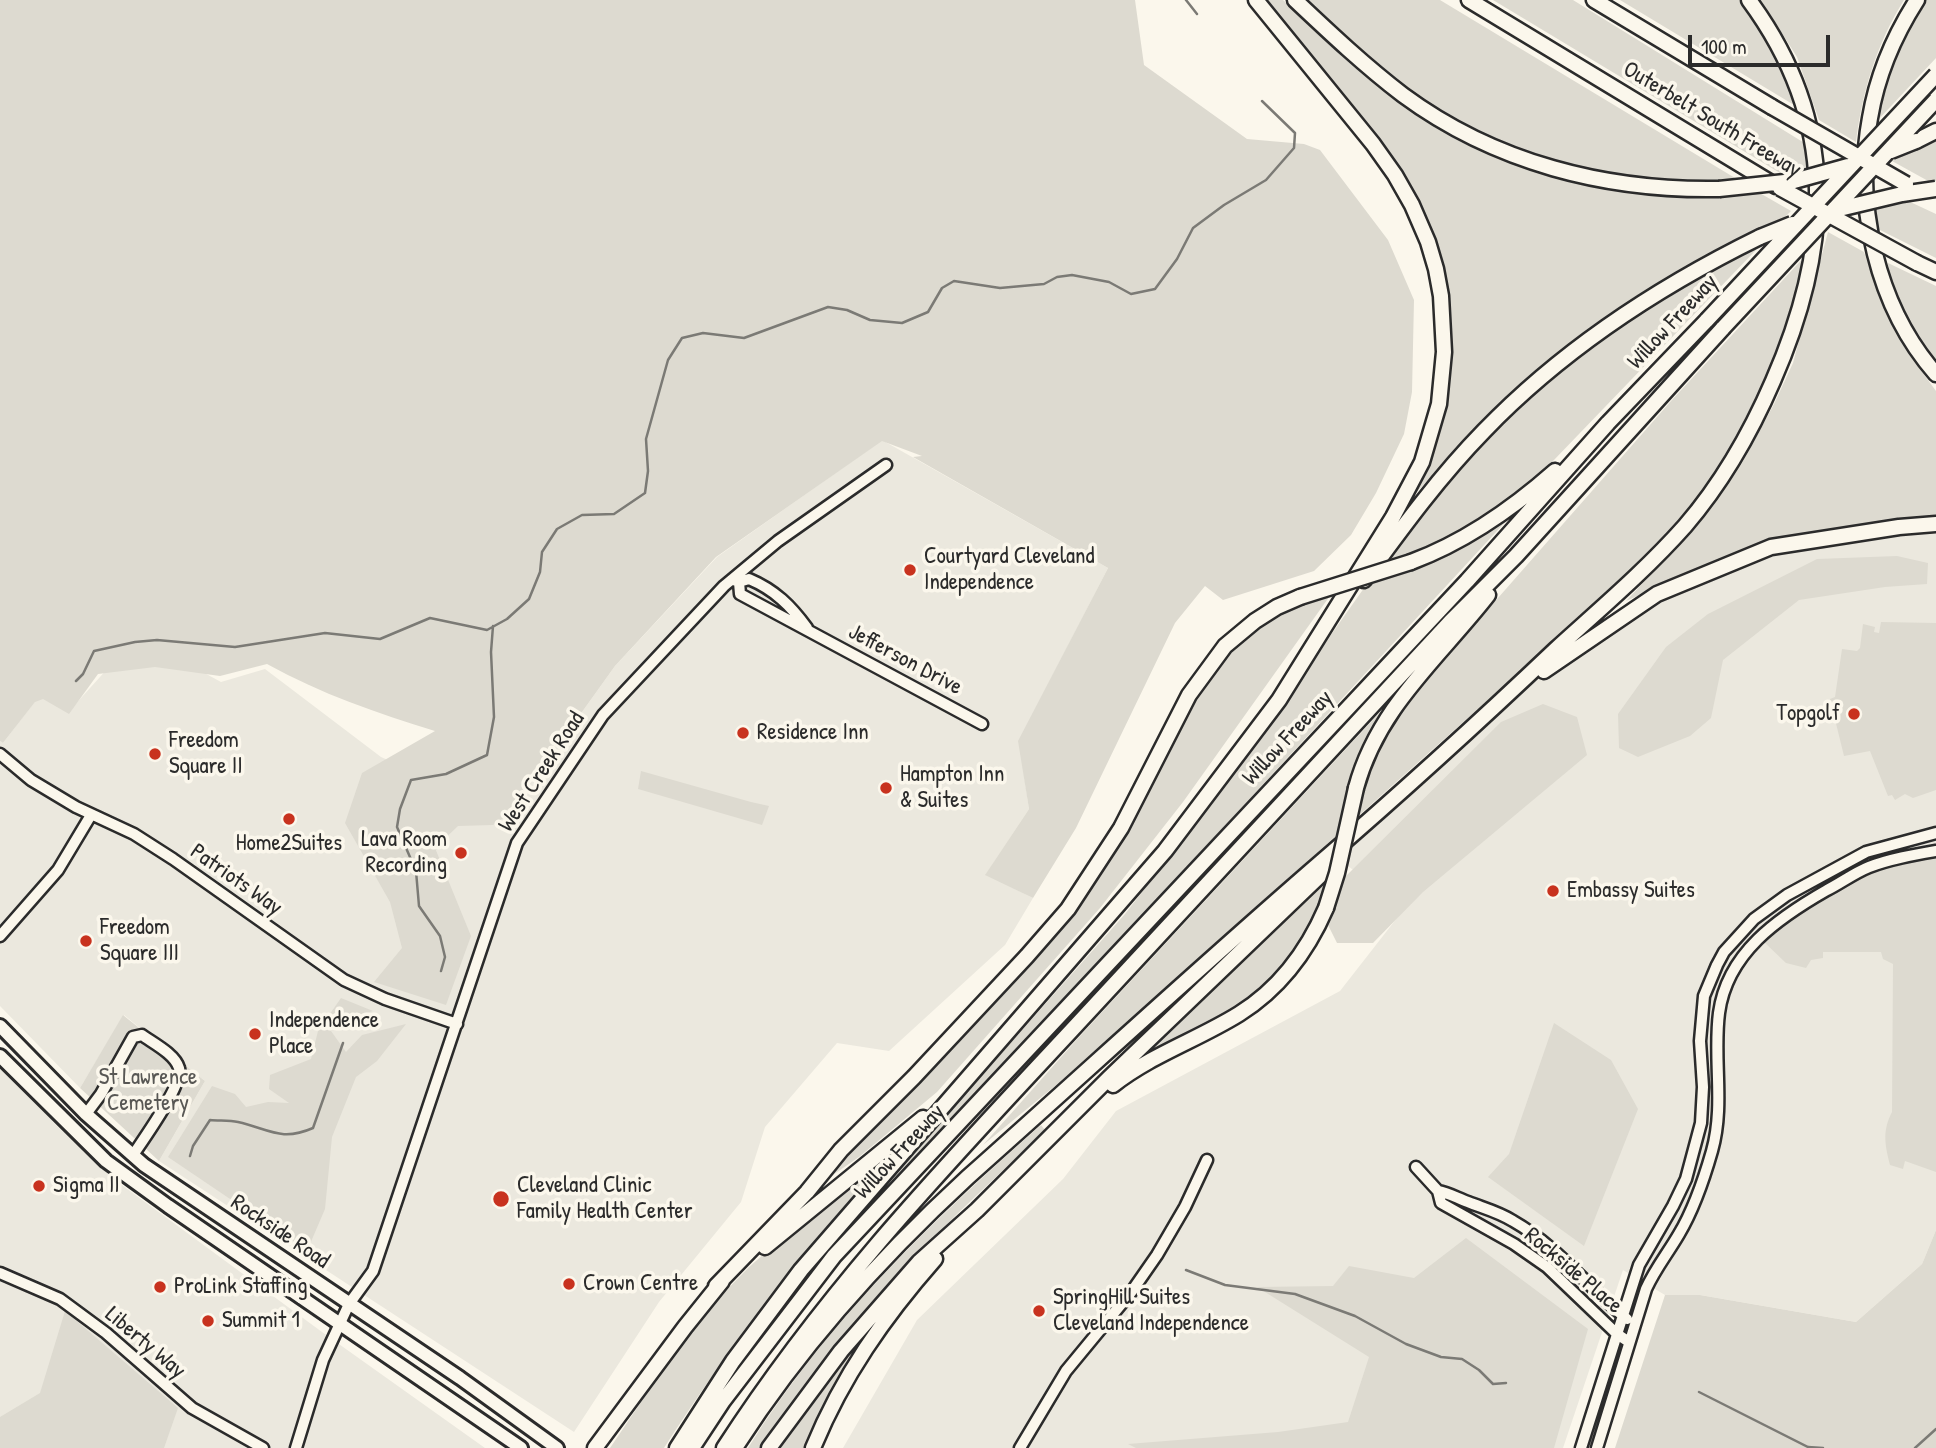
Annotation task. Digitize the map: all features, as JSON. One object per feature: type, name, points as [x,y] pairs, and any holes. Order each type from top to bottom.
[{"type":"highway","points":[[677,1448],[733,1361],[801,1270],[1165,851],[1279,700],[1307,651],[1393,517],[1422,462],[1443,380],[1443,325],[1438,283],[1430,251],[1412,205],[1395,174],[1338,98],[1256,0]]},
{"type":"highway","points":[[1295,0],[1405,96],[1450,125],[1534,163],[1578,176],[1651,188],[1758,187],[1826,174],[1936,131]]},
{"type":"highway","name":"Outerbelt South Freeway","points":[[1469,0],[1780,188],[1936,272]]},
{"type":"highway","name":"Outerbelt South Freeway","points":[[1594,0],[1772,107],[1936,199]]},
{"type":"highway","points":[[736,1448],[800,1356],[864,1279],[905,1236],[1508,696],[1651,561],[1686,525],[1721,477],[1766,398],[1794,328],[1807,282],[1818,221],[1815,152],[1804,104],[1793,74],[1749,0]]},
{"type":"highway","points":[[1917,0],[1893,43],[1875,97],[1867,144],[1866,183],[1868,216],[1875,255],[1885,284],[1911,338],[1936,374]]},
{"type":"highway","name":"Willow Freeway","points":[[692,1448],[723,1401],[834,1256],[1467,581],[1608,424],[1936,75]]},
{"type":"highway","name":"Willow Freeway","points":[[724,1448],[790,1351],[834,1294],[926,1187],[1450,622],[1516,556],[1723,328],[1936,100]]},
{"type":"highway","points":[[1307,651],[1339,614],[1435,485],[1484,431],[1575,349],[1635,307],[1707,264],[1760,237],[1857,204],[1936,189]]},
{"type":"highway","points":[[596,1448],[716,1286],[807,1192],[841,1150],[914,1077],[1068,909],[1122,828],[1189,695],[1225,646],[1255,621],[1300,597],[1411,562],[1451,545],[1503,512],[1547,479],[1608,424]]},
{"type":"highway","points":[[1508,696],[1657,594],[1771,547],[1899,527],[1936,524]]},
{"type":"highway","points":[[1070,1119],[1132,1071],[1238,1015],[1277,984],[1291,968],[1316,930],[1326,908],[1366,756],[1390,712],[1465,624],[1516,556]]},
{"type":"highway","points":[[769,1448],[813,1386],[871,1315],[941,1241],[977,1210],[1109,1078],[1346,850],[1373,818]]},
{"type":"highway","points":[[716,1286],[914,1126],[989,1053]]},
{"type":"highway","points":[[813,1448],[830,1408],[871,1338],[897,1303],[977,1210]]},
{"type":"main road","name":"Rockside Road","points":[[0,1026],[86,1114],[133,1155],[460,1378],[557,1448]]},
{"type":"main road","name":"Rockside Road","points":[[0,1055],[106,1161],[521,1448]]},
{"type":"street","name":"West Creek Road","points":[[296,1448],[323,1360],[349,1304],[373,1271],[516,845],[603,715],[724,586],[736,580],[778,541],[886,465]]},
{"type":"street","name":"Jefferson Drive","points":[[810,631],[779,596],[749,579],[736,580],[740,594],[982,724]]},
{"type":"street","name":"Patriots Way","points":[[0,754],[32,780],[91,815],[134,834],[173,859],[344,980],[385,999],[457,1024]]},
{"type":"street","points":[[0,936],[58,870],[91,815]]},
{"type":"street","points":[[1581,1448],[1639,1265],[1673,1206],[1692,1160],[1700,1123],[1703,1087],[1700,1041],[1704,996],[1724,953],[1754,919],[1778,902],[1866,852],[1936,833]]},
{"type":"street","points":[[1597,1448],[1646,1289],[1688,1217],[1713,1149],[1720,1089],[1719,1012],[1738,960],[1763,933],[1787,915],[1871,866],[1936,851]]},
{"type":"street","points":[[1778,902],[1787,915]]},
{"type":"street","points":[[86,1114],[137,1034],[174,1060],[179,1067],[180,1082],[133,1155]]},
{"type":"street","points":[[1020,1448],[1066,1371],[1132,1291],[1157,1255],[1208,1160]]},
{"type":"street","name":"Rockside Place","points":[[1416,1167],[1438,1191],[1441,1203],[1492,1231],[1547,1267],[1617,1334],[1629,1342]]},
{"type":"street","points":[[1438,1191],[1499,1214],[1522,1227],[1549,1247],[1635,1326]]},
{"type":"street","points":[[1492,1231],[1499,1214]]},
{"type":"street","name":"Liberty Way","points":[[0,1273],[60,1299],[106,1333],[192,1408],[263,1448]]},
{"type":"shaded area","points":[[882,440],[1108,568],[1019,741],[1029,809],[986,874],[1033,898],[1005,945],[889,1051],[837,1043],[765,1127],[741,1202],[659,1302],[574,1432],[159,1161],[205,1081],[124,1015],[80,1088],[0,1006],[0,741],[3,743],[43,691],[72,708],[118,657],[175,657],[221,682],[265,669],[381,757],[509,814],[615,666],[717,557]]},
{"type":"shaded area","points":[[1936,524],[1936,1230],[1922,1264],[1856,1322],[1700,1295],[1665,1295],[1623,1270],[1563,1448],[843,1448],[917,1320],[1063,1179],[1116,1111],[1340,991],[1404,909],[1331,853],[1508,696],[1657,594],[1771,547]]},
{"type":"shaded area","points":[[0,1065],[111,1177],[485,1448],[0,1448]]},
{"type":"green space","points":[[0,0],[1135,0],[1144,65],[1247,139],[1304,144],[1320,150],[1388,240],[1414,300],[1412,392],[1404,434],[1376,493],[1351,535],[1314,571],[1223,600],[1205,586],[1175,623],[1076,828],[1033,898],[985,875],[1029,809],[1018,741],[1108,568],[913,457],[922,456],[882,441],[716,557],[615,666],[509,814],[493,825],[458,826],[435,848],[471,936],[446,1005],[374,982],[402,948],[390,902],[345,823],[362,773],[435,731],[349,702],[267,664],[220,676],[155,667],[98,674],[69,714],[43,699],[35,702],[3,743],[0,741]]},
{"type":"green space","points":[[1266,0],[1283,0],[1380,87],[1410,110],[1453,136],[1507,162],[1560,179],[1604,189],[1685,197],[1758,192],[1791,211],[1780,222],[1741,238],[1639,294],[1586,330],[1507,396],[1413,496],[1437,437],[1447,397],[1451,329],[1447,294],[1439,261],[1414,198],[1379,139]]},
{"type":"green space","points":[[1303,0],[1440,0],[1740,181],[1696,184],[1651,182],[1563,165],[1521,151],[1440,112],[1403,89]]},
{"type":"green space","points":[[1493,0],[1573,0],[1806,144],[1809,171],[1785,176]]},
{"type":"green space","points":[[1620,0],[1739,0],[1776,55],[1799,108]]},
{"type":"green space","points":[[1761,0],[1904,0],[1886,33],[1872,68],[1856,142],[1819,120],[1797,57]]},
{"type":"green space","points":[[1925,0],[1936,0],[1936,58],[1878,120],[1896,58]]},
{"type":"green space","points":[[1936,139],[1936,181],[1930,182],[1892,161]]},
{"type":"green space","points":[[1906,200],[1936,214],[1936,258],[1878,229],[1875,206]]},
{"type":"green space","points":[[1828,232],[1864,252],[1881,300],[1906,350],[1936,391],[1936,517],[1836,528],[1776,541],[1719,561],[1626,601],[1686,537],[1741,465],[1793,363]]},
{"type":"green space","points":[[1757,244],[1756,250],[1554,460],[1521,489],[1442,544],[1386,560],[1479,442],[1542,384],[1630,319]]},
{"type":"green space","points":[[1806,255],[1775,353],[1749,416],[1715,475],[1694,502],[1613,588],[1355,819],[1368,764],[1404,705],[1671,401]]},
{"type":"green space","points":[[1888,263],[1936,286],[1936,363],[1898,301],[1892,288]]},
{"type":"green space","points":[[1507,515],[1509,518],[878,1201],[875,1196],[1125,914],[1227,782],[1369,581]]},
{"type":"green space","points":[[1897,556],[1928,563],[1927,584],[1885,587],[1799,600],[1723,660],[1711,718],[1690,736],[1638,757],[1619,748],[1618,714],[1666,647],[1708,614],[1817,559]]},
{"type":"green space","points":[[1332,593],[1183,802],[1100,908],[937,1092],[859,1157],[827,1179],[822,1178],[928,1069],[1133,819],[1202,684],[1235,644],[1281,612]]},
{"type":"green space","points":[[1881,622],[1936,623],[1936,790],[1913,798],[1905,794],[1895,800],[1892,795],[1888,796],[1870,751],[1844,756],[1830,699],[1835,697],[1842,649],[1857,651],[1860,648],[1863,624],[1875,627],[1874,632],[1879,633]]},
{"type":"green space","points":[[1395,696],[1358,762],[1337,835],[1061,1081],[983,1145],[1079,1037]]},
{"type":"green space","points":[[1543,704],[1577,717],[1587,755],[1423,892],[1373,943],[1337,943],[1328,925],[1345,877],[1501,722]]},
{"type":"green space","points":[[641,771],[769,806],[762,825],[638,789]]},
{"type":"green space","points":[[1936,855],[1936,1172],[1905,1161],[1903,1169],[1890,1165],[1887,1151],[1885,1138],[1892,1112],[1893,964],[1883,959],[1881,952],[1823,952],[1823,958],[1811,960],[1806,968],[1786,963],[1762,940],[1826,895],[1867,872],[1892,863]]},
{"type":"green space","points":[[1328,877],[1315,918],[1305,937],[1293,956],[1264,988],[1229,1014],[1146,1052]]},
{"type":"green space","points":[[341,998],[373,1011],[344,1020],[331,1031],[346,1052],[362,1035],[406,1024],[377,1061],[356,1077],[332,1137],[325,1209],[307,1251],[168,1157],[212,1086],[235,1094],[246,1107],[268,1102],[289,1103],[269,1089],[270,1075],[311,1059],[318,1031]]},
{"type":"green space","name":"St Lawrence Cemetery","points":[[123,1015],[205,1081],[159,1161],[80,1088]]},
{"type":"green space","points":[[1554,1023],[1611,1060],[1638,1109],[1584,1246],[1488,1177],[1509,1154]]},
{"type":"green space","points":[[1041,1125],[1045,1130],[955,1216],[844,1339],[812,1378],[763,1448],[748,1448],[779,1401],[846,1316],[920,1237]]},
{"type":"green space","points":[[888,1156],[770,1298],[664,1448],[610,1448],[662,1371],[710,1307],[749,1267],[830,1197]]},
{"type":"green space","points":[[1936,1230],[1936,1448],[1615,1448],[1665,1295],[1700,1295],[1856,1322],[1922,1264]]},
{"type":"green space","points":[[1466,1238],[1588,1329],[1554,1448],[1136,1448],[1128,1444],[1278,1432],[1348,1422],[1369,1357],[1257,1287],[1333,1286],[1349,1266],[1414,1278]]},
{"type":"green space","points":[[65,1311],[178,1408],[164,1448],[0,1448],[0,1417],[40,1393]]},
{"type":"green space","points":[[866,1331],[866,1338],[808,1448],[778,1448],[839,1363]]},
{"type":"waterway","points":[[1186,0],[1197,14]]},
{"type":"waterway","points":[[76,681],[83,674],[94,651],[135,642],[157,640],[235,647],[325,633],[380,639],[430,618],[487,630],[507,619],[529,599],[540,572],[542,552],[557,529],[582,515],[614,514],[645,493],[648,471],[646,439],[668,360],[682,338],[703,333],[744,338],[828,307],[847,310],[870,320],[902,323],[928,312],[942,288],[954,281],[1000,288],[1044,284],[1057,277],[1072,275],[1109,282],[1131,294],[1155,289],[1177,259],[1193,228],[1224,205],[1266,180],[1294,148],[1295,133],[1262,101]]},
{"type":"waterway","points":[[441,971],[445,957],[440,936],[419,906],[416,871],[397,827],[400,809],[411,780],[446,774],[487,755],[494,717],[491,652],[493,626]]},
{"type":"waterway","points":[[190,1156],[193,1146],[210,1120],[238,1122],[283,1134],[313,1128],[343,1043]]},
{"type":"waterway","points":[[1186,1270],[1225,1285],[1295,1294],[1355,1316],[1406,1344],[1441,1357],[1462,1359],[1479,1370],[1493,1384],[1506,1383]]},
{"type":"waterway","points":[[1699,1392],[1808,1447],[1823,1448]]},
{"type":"waterway","points":[[1915,1448],[1936,1429]]},
{"type":"place","name":"Courtyard Cleveland Independence","points":[[910,570]]},
{"type":"place","name":"Topgolf","points":[[1854,714]]},
{"type":"place","name":"Residence Inn","points":[[743,733]]},
{"type":"place","name":"Freedom Square II","points":[[155,754]]},
{"type":"place","name":"Hampton Inn & Suites","points":[[886,788]]},
{"type":"place","name":"Home2Suites","points":[[289,819]]},
{"type":"place","name":"Lava Room Recording","points":[[461,853]]},
{"type":"place","name":"Embassy Suites","points":[[1553,891]]},
{"type":"place","name":"Freedom Square III","points":[[86,941]]},
{"type":"place","name":"Independence Place","points":[[255,1034]]},
{"type":"place","name":"Sigma II","points":[[39,1186]]},
{"type":"place","name":"Cleveland Clinic Family Health Center","points":[[501,1199]]},
{"type":"place","name":"Crown Centre","points":[[569,1284]]},
{"type":"place","name":"ProLink Staffing","points":[[160,1287]]},
{"type":"place","name":"SpringHill Suites Cleveland Independence","points":[[1039,1311]]},
{"type":"place","name":"Summit 1","points":[[208,1321]]}]
